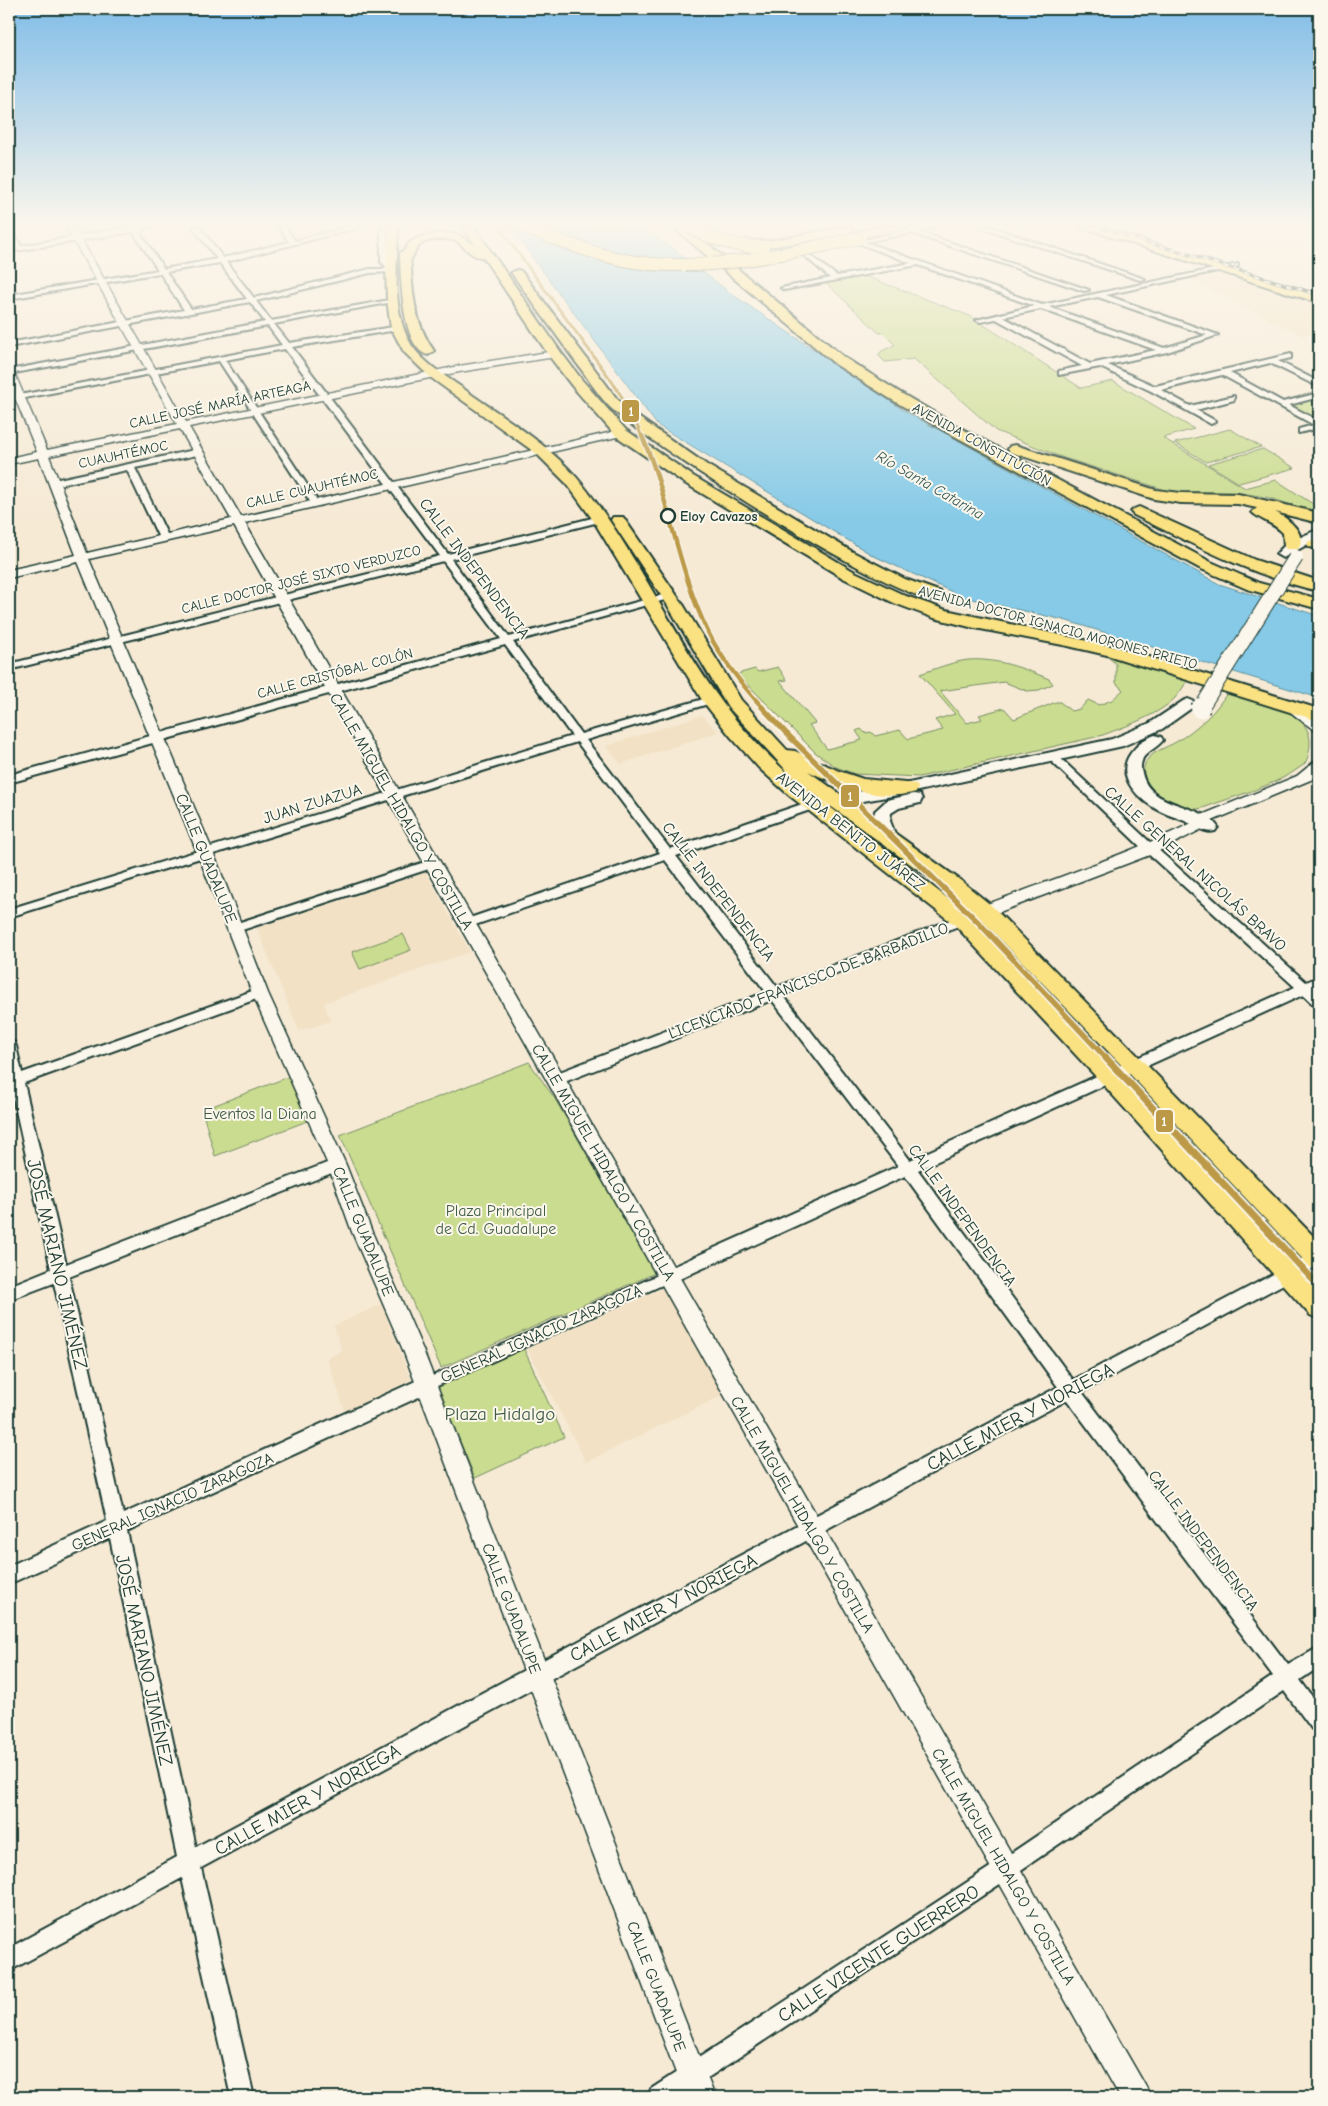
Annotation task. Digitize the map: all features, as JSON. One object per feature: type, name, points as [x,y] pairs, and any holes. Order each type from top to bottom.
[{"type":"highway","name":"AVENIDA DOCTOR IGNACIO MORONES PRIETO","points":[[535,325],[564,366],[622,433],[688,479],[869,586],[925,610],[984,625],[1070,641],[1123,654],[1319,715]]},
{"type":"highway","name":"AVENIDA DOCTOR IGNACIO MORONES PRIETO","points":[[557,325],[612,402],[662,442],[724,482],[874,569],[928,593],[947,599]]},
{"type":"highway","name":"AVENIDA CONSTITUCIÓN","points":[[798,325],[840,361],[894,395],[952,429],[1205,565],[1261,589],[1319,604]]},
{"type":"highway","name":"AVENIDA CONSTITUCIÓN","points":[[812,325],[893,383],[938,409],[1092,488]]},
{"type":"highway","points":[[564,366],[612,402]]},
{"type":"highway","points":[[1015,449],[1154,494],[1181,498],[1238,498],[1319,518]]},
{"type":"highway","points":[[1126,506],[1218,551],[1266,571],[1319,586]]},
{"type":"highway","points":[[1218,551],[1193,532],[1189,523],[1193,516],[1214,507],[1230,506],[1262,512],[1281,522],[1290,530],[1294,538],[1290,552]]},
{"type":"highway","name":"AVENIDA DOCTOR IGNACIO MORONES PRIETO","points":[[979,608],[1056,625],[1139,647],[1319,703]]},
{"type":"main road","points":[[413,325],[420,342],[449,371],[559,447],[588,478]]},
{"type":"main road","name":"AVENIDA BENITO JUÁREZ","points":[[397,328],[408,349],[434,374],[542,451],[572,481],[600,519],[711,700],[758,756],[783,781],[812,805],[889,841],[953,885],[985,911],[1319,1258]]},
{"type":"main road","name":"AVENIDA BENITO JUÁREZ","points":[[603,499],[669,596],[734,702],[806,780],[834,800],[847,820],[962,920],[1109,1076],[1319,1307]]},
{"type":"main road","points":[[812,805],[1057,762],[1134,747],[1155,740],[1183,725],[1290,552],[1318,541]]},
{"type":"main road","points":[[889,841],[882,821],[883,811],[893,804],[1057,762],[1131,738],[1194,706]]},
{"type":"main road","points":[[1155,740],[1140,752],[1133,762],[1133,772],[1136,781],[1145,792],[1161,804],[1203,824]]},
{"type":"main road","points":[[775,748],[851,783],[882,788],[909,788]]},
{"type":"main road","points":[[847,820],[872,795]]},
{"type":"street","points":[[9,345],[113,325]]},
{"type":"street","name":"CALLE MIGUEL HIDALGO Y COSTILLA","points":[[126,325],[465,924],[557,1079],[810,1528],[1136,2097]]},
{"type":"street","points":[[9,372],[257,325]]},
{"type":"street","name":"CALLE INDEPENDENCIA","points":[[271,325],[579,738],[776,993],[907,1167],[1070,1390],[1319,1722]]},
{"type":"street","points":[[1013,325],[1089,367]]},
{"type":"street","points":[[1094,325],[1164,350]]},
{"type":"street","points":[[1062,373],[1164,350],[1214,335],[1187,325]]},
{"type":"street","points":[[14,398],[287,346],[397,328]]},
{"type":"street","name":"CALLE JOSÉ MARÍA ARTEAGA","points":[[9,462],[449,371],[555,354]]},
{"type":"street","points":[[1154,389],[1288,356]]},
{"type":"street","points":[[221,359],[315,503]]},
{"type":"street","points":[[1271,360],[1319,385]]},
{"type":"street","points":[[1100,364],[1154,389],[1211,422]]},
{"type":"street","name":"CALLE GUADALUPE","points":[[9,372],[14,398],[44,454],[82,556],[206,852],[260,993],[337,1165],[426,1386],[700,2097]]},
{"type":"street","points":[[1224,372],[1319,425]]},
{"type":"street","points":[[1283,404],[1319,395]]},
{"type":"street","points":[[1189,409],[1231,398]]},
{"type":"street","points":[[1302,431],[1319,425]]},
{"type":"street","name":"CALLE CUAUHTÉMOC","points":[[9,574],[622,433]]},
{"type":"street","name":"CUAUHTÉMOC","points":[[54,484],[199,452]]},
{"type":"street","points":[[130,467],[164,538]]},
{"type":"street","name":"CALLE DOCTOR JOSÉ SIXTO VERDUZCO","points":[[9,667],[600,519]]},
{"type":"street","name":"CALLE CRISTÓBAL COLÓN","points":[[9,779],[158,736],[669,596]]},
{"type":"street","name":"JUAN ZUAZUA","points":[[9,913],[579,738],[711,700]]},
{"type":"street","points":[[1291,706],[1308,717],[1319,729]]},
{"type":"street","name":"CALLE GENERAL NICOLÁS BRAVO","points":[[1057,762],[1150,849],[1319,1001]]},
{"type":"street","name":"LICENCIADO FRANCISCO DE BARBADILLO","points":[[557,1079],[1048,886],[1150,849],[1302,780],[1319,764]]},
{"type":"street","name":"LICENCIADO FRANCISCO DE BARBADILLO","points":[[1203,824],[1319,781]]},
{"type":"street","points":[[465,924],[812,805]]},
{"type":"street","points":[[235,928],[431,864]]},
{"type":"street","name":"GENERAL IGNACIO ZARAGOZA","points":[[9,1575],[1319,982]]},
{"type":"street","points":[[13,1082],[260,993]]},
{"type":"street","name":"JOSÉ MARIANO JIMÉNEZ","points":[[9,1046],[13,1082],[60,1273],[189,1863],[243,2097]]},
{"type":"street","points":[[9,1293],[337,1165]]},
{"type":"street","name":"CALLE MIER Y NORIEGA","points":[[9,1960],[537,1674],[1319,1258]]},
{"type":"street","name":"CALLE VICENTE GUERRERO","points":[[659,2097],[1005,1869],[1319,1656]]},
{"type":"shaded area","points":[[1281,325],[1319,325],[1319,332],[1302,336]]},
{"type":"shaded area","points":[[702,715],[718,732],[621,764],[606,746]]},
{"type":"shaded area","points":[[426,873],[470,952],[324,1003],[331,1021],[299,1031],[257,928]]},
{"type":"shaded area","points":[[666,1287],[727,1393],[586,1462],[527,1349]]},
{"type":"shaded area","points":[[381,1304],[411,1380],[345,1411],[327,1358],[342,1351],[334,1326]]},
{"type":"green space","points":[[871,325],[984,325],[1081,388],[1113,381],[1194,429],[1163,438],[1245,488],[1276,480],[1319,508],[1319,513],[1266,497],[1235,492],[1172,492],[1061,457],[996,431],[914,359],[885,362],[878,355],[895,345],[883,333],[879,333]]},
{"type":"green space","points":[[1319,398],[1319,422],[1292,407],[1294,405]]},
{"type":"green space","points":[[1230,429],[1261,447],[1206,462],[1175,443]]},
{"type":"green space","points":[[1263,449],[1295,468],[1239,483],[1208,464]]},
{"type":"green space","points":[[1107,653],[1189,679],[1179,694],[1160,710],[1100,736],[919,777],[855,774],[836,767],[816,753],[737,674],[755,669],[758,672],[778,667],[787,680],[780,681],[815,723],[809,725],[827,749],[862,740],[856,731],[861,729],[865,733],[871,732],[875,736],[900,730],[908,739],[943,730],[935,720],[955,714],[920,674],[968,660],[1000,662],[1049,679],[1053,684],[1039,690],[1027,691],[1004,682],[940,691],[967,723],[982,719],[979,715],[1004,708],[1014,719],[1056,702],[1060,702],[1071,711],[1080,709],[1088,700],[1099,705],[1112,700],[1123,690],[1116,683],[1116,664],[1109,658]]},
{"type":"green space","points":[[1228,692],[1280,708],[1303,723],[1309,733],[1310,746],[1307,759],[1302,766],[1280,779],[1203,808],[1186,809],[1171,803],[1154,790],[1145,778],[1144,769],[1147,760],[1154,753],[1180,740],[1203,722],[1215,710]]},
{"type":"green space","points":[[403,934],[411,950],[360,969],[352,952]]},
{"type":"green space","name":"Plaza Principal de Cd. Guadalupe","points":[[529,1062],[555,1099],[655,1273],[441,1368],[340,1135]]},
{"type":"green space","name":"Eventos la Diana","points":[[291,1076],[310,1120],[215,1156],[202,1110]]},
{"type":"green space","name":"Plaza Hidalgo","points":[[524,1349],[564,1437],[475,1478],[438,1387]]},
{"type":"water","name":"Río Santa Catarina","points":[[583,325],[778,325],[908,413],[1219,584],[1319,616],[1319,698],[1064,620],[963,597],[874,556],[657,425]]},
{"type":"transit line","name":"1","points":[[571,325],[631,411],[645,443],[697,607],[710,636],[744,687],[787,734],[980,924],[1319,1286]]},
{"type":"place","name":"Eloy Cavazos","points":[[668,516]]}]
